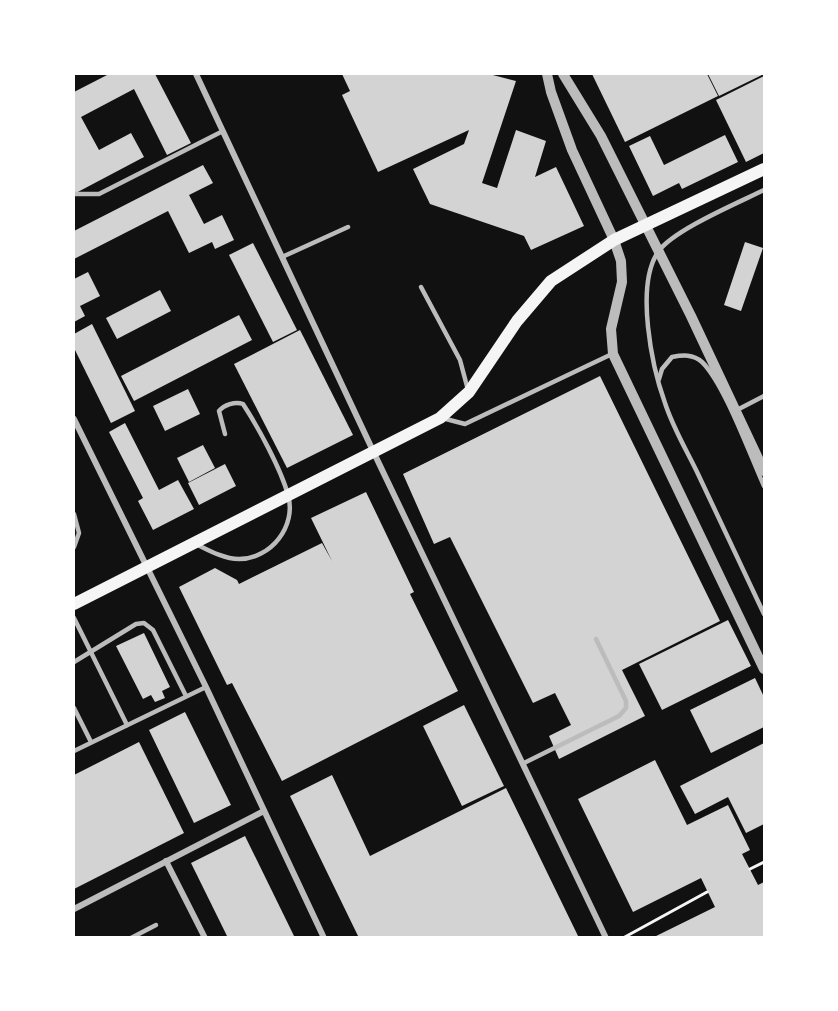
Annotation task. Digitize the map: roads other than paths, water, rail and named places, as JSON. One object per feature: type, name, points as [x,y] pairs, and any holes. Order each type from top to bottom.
[{"type":"main road","points":[[74,604],[440,418],[469,392],[517,321],[543,289],[559,276],[614,240],[765,169]]},
{"type":"street","points":[[196,74],[606,938]]},
{"type":"street","points":[[547,74],[551,92],[572,150],[614,240],[621,261],[622,282],[610,329],[613,354],[765,669]]},
{"type":"street","points":[[563,74],[601,136],[765,471]]},
{"type":"street","points":[[74,419],[206,687],[324,938]]},
{"type":"street","points":[[74,909],[264,811]]},
{"type":"street","points":[[166,861],[205,938]]},
{"type":"lane","points":[[74,194],[99,194],[223,131]]},
{"type":"lane","points":[[765,190],[711,216],[658,251],[650,273],[648,309],[658,381],[665,406],[765,614]]},
{"type":"lane","points":[[282,257],[348,227]]},
{"type":"lane","points":[[421,287],[460,360],[469,392]]},
{"type":"lane","points":[[440,418],[465,424],[613,354]]},
{"type":"lane","points":[[658,381],[662,369],[672,357],[686,354],[700,361],[714,378],[765,486]]},
{"type":"lane","points":[[735,411],[765,396]]},
{"type":"lane","points":[[195,543],[237,559],[247,558],[265,551],[282,536],[286,528],[289,496],[243,404],[238,402],[219,411],[225,434]]},
{"type":"lane","points":[[74,514],[79,533],[74,547]]},
{"type":"lane","points":[[74,618],[90,654],[128,725]]},
{"type":"lane","points":[[74,662],[136,624],[149,625],[186,696]]},
{"type":"lane","points":[[524,763],[619,716],[626,708],[626,701],[596,639]]},
{"type":"lane","points":[[74,751],[206,687]]},
{"type":"lane","points":[[74,708],[91,742]]},
{"type":"lane","points":[[131,938],[156,925]]}]
